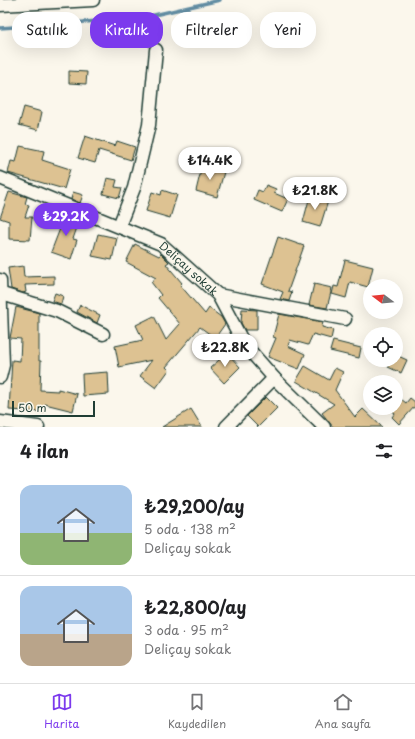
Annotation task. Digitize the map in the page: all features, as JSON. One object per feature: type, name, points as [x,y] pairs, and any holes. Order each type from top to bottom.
[{"type":"street","points":[[0,6],[93,0]]},
{"type":"street","points":[[119,226],[134,188],[149,125],[156,50]]},
{"type":"street","name":"Deliçay sokak","points":[[0,178],[161,244],[218,294],[244,344],[274,378],[324,427]]},
{"type":"street","points":[[0,280],[2,294],[3,365],[0,376]]},
{"type":"street","points":[[2,294],[56,311],[102,334]]},
{"type":"street","points":[[218,294],[345,319]]},
{"type":"street","points":[[226,427],[274,378]]},
{"type":"street","points":[[0,422],[38,427]]},
{"type":"building","points":[[69,71],[87,72],[86,84],[69,83]]},
{"type":"building","points":[[24,107],[42,112],[38,130],[19,125]]},
{"type":"building","points":[[85,136],[115,146],[117,141],[135,147],[131,160],[99,150],[95,163],[78,158]]},
{"type":"building","points":[[20,146],[44,151],[42,160],[70,169],[64,189],[8,173],[11,161],[16,162]]},
{"type":"building","points":[[202,166],[224,172],[217,197],[196,191]]},
{"type":"building","points":[[107,178],[117,180],[115,187],[122,188],[119,198],[103,194]]},
{"type":"building","points":[[266,185],[276,189],[274,193],[288,199],[282,212],[254,200],[258,190],[263,192]]},
{"type":"building","points":[[162,190],[177,195],[170,218],[146,211],[152,192],[161,195]]},
{"type":"building","points":[[9,192],[27,197],[25,204],[29,205],[25,217],[32,217],[30,240],[9,239],[9,221],[0,218]]},
{"type":"building","points":[[73,192],[83,195],[80,203],[71,199]]},
{"type":"building","points":[[310,196],[328,201],[320,227],[303,222]]},
{"type":"building","points":[[66,213],[80,219],[73,239],[77,240],[71,259],[51,252]]},
{"type":"building","points":[[98,234],[117,238],[112,260],[92,256]]},
{"type":"building","points":[[278,237],[304,246],[288,291],[292,292],[289,301],[280,299],[283,292],[262,284]]},
{"type":"building","points":[[135,244],[159,256],[161,254],[169,262],[166,264],[182,283],[180,285],[205,314],[209,308],[221,317],[225,324],[215,338],[200,327],[166,367],[169,370],[156,388],[140,376],[152,360],[119,367],[115,346],[143,340],[136,325],[154,316],[166,340],[180,324],[158,298],[161,295],[151,282],[156,278],[126,262]]},
{"type":"building","points":[[345,260],[373,267],[370,279],[363,279],[363,286],[350,282],[346,298],[332,294],[334,286],[338,287]]},
{"type":"building","points":[[23,266],[24,277],[54,276],[54,284],[25,285],[26,292],[23,293],[11,289],[8,268]]},
{"type":"building","points":[[314,284],[332,288],[327,308],[309,305]]},
{"type":"building","points":[[55,293],[63,296],[61,304],[52,301]]},
{"type":"building","points":[[80,305],[100,315],[97,323],[77,312]]},
{"type":"building","points":[[16,307],[39,313],[39,361],[41,361],[40,390],[58,391],[58,389],[77,394],[73,411],[45,404],[44,412],[9,410],[12,360],[20,361],[21,339],[10,338]]},
{"type":"building","points":[[242,309],[257,310],[257,330],[245,330],[241,323]]},
{"type":"building","points":[[279,314],[323,322],[322,327],[333,330],[331,339],[313,334],[308,345],[290,340],[288,346],[305,354],[299,369],[268,357],[276,338],[273,337]]},
{"type":"building","points":[[333,341],[361,348],[359,358],[330,351]]},
{"type":"building","points":[[227,353],[240,367],[224,383],[210,368]]},
{"type":"building","points":[[403,358],[407,360],[401,373],[388,367],[403,367]]},
{"type":"building","points":[[305,366],[329,380],[335,368],[343,372],[335,390],[355,417],[363,409],[363,415],[369,415],[382,427],[333,427],[322,413],[334,404],[296,381]]},
{"type":"building","points":[[108,372],[109,394],[83,396],[82,374]]},
{"type":"building","points":[[266,397],[277,408],[258,427],[247,416]]},
{"type":"building","points":[[410,398],[415,402],[415,406],[399,424],[392,417],[394,415],[403,415],[403,401],[406,403]]},
{"type":"building","points":[[191,409],[202,427],[162,427]]},
{"type":"waterway","points":[[0,28],[141,18],[220,0]]}]
